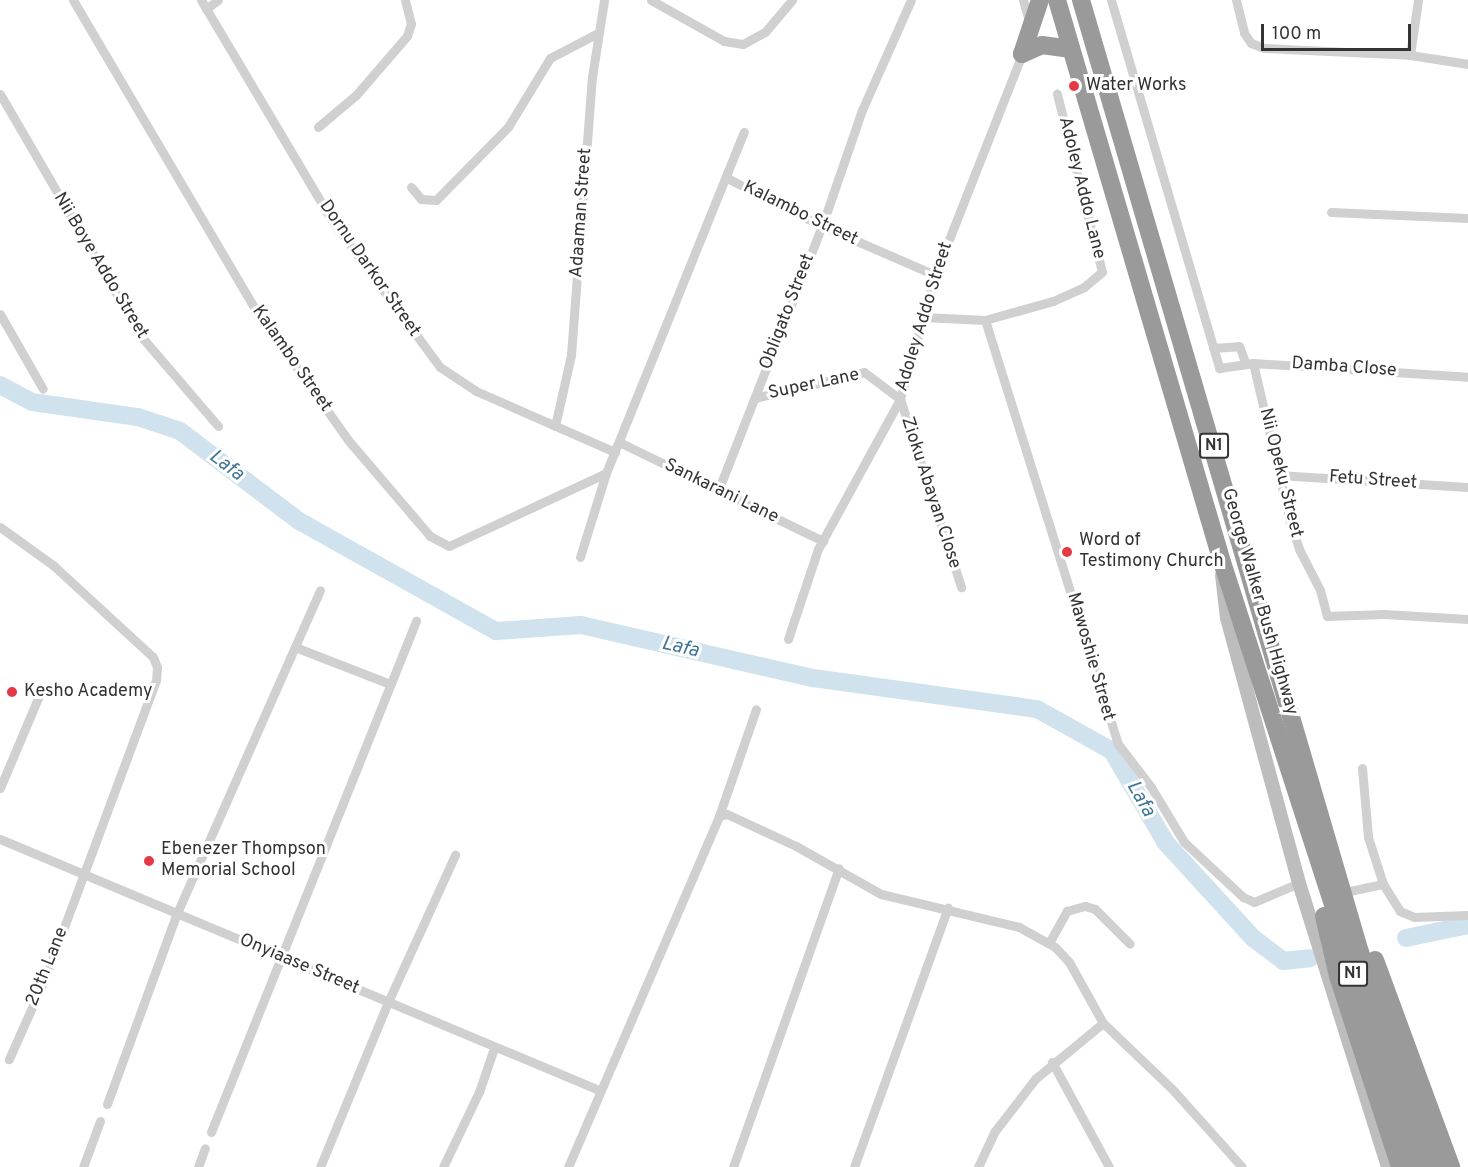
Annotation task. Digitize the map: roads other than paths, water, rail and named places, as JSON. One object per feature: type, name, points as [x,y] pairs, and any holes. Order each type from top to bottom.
[{"type":"highway","points":[[1022,54],[1032,30],[1040,0]]},
{"type":"highway","name":"George Walker Bush Highway","points":[[1057,0],[1222,562],[1418,1167]]},
{"type":"highway","name":"George Walker Bush Highway","points":[[1081,0],[1108,82],[1385,1029],[1433,1167]]},
{"type":"highway","points":[[1094,0],[1108,51],[1108,82]]},
{"type":"highway","points":[[1022,54],[1042,45],[1071,49]]},
{"type":"highway","name":"N1","points":[[1292,780],[1338,976],[1400,1167]]},
{"type":"highway","points":[[1347,901],[1371,949],[1451,1167]]},
{"type":"street","name":"Kalambo Street","points":[[74,0],[254,307],[348,440],[430,536],[449,546],[606,473]]},
{"type":"street","points":[[204,4],[218,0]]},
{"type":"street","points":[[318,127],[356,95],[407,36],[411,24],[405,0]]},
{"type":"street","name":"Adaaman Street","points":[[555,426],[571,355],[598,33],[604,0]]},
{"type":"street","points":[[651,0],[724,41],[743,44],[765,32],[792,0]]},
{"type":"street","name":"Obligato Street","points":[[718,491],[822,226],[862,110],[912,0]]},
{"type":"street","points":[[1023,0],[1032,30]]},
{"type":"street","points":[[1111,0],[1213,348],[1239,346],[1250,363]]},
{"type":"street","points":[[1236,0],[1244,33],[1251,43],[1264,48],[1410,55],[1468,64]]},
{"type":"street","points":[[1410,55],[1418,0]]},
{"type":"street","name":"Dornu Darkor Street","points":[[204,4],[333,222],[432,357],[460,382],[615,452]]},
{"type":"street","points":[[411,188],[420,199],[436,200],[508,127],[550,58],[598,33]]},
{"type":"street","name":"Adoley Addo Street","points":[[788,639],[823,541],[900,399],[935,275],[1022,54]]},
{"type":"street","name":"Nii Boye Addo Street","points":[[0,94],[140,335],[218,426]]},
{"type":"street","name":"Adoley Addo Lane","points":[[922,317],[985,320],[1053,301],[1084,287],[1102,272],[1057,94]]},
{"type":"street","points":[[727,178],[744,132]]},
{"type":"street","name":"Kalambo Street","points":[[580,557],[606,473],[727,178],[822,226],[935,275]]},
{"type":"street","points":[[1331,212],[1468,218]]},
{"type":"street","points":[[0,314],[43,389]]},
{"type":"street","name":"Mawoshie Street","points":[[985,320],[1118,744],[1151,787],[1184,842],[1243,897],[1254,902],[1299,883]]},
{"type":"street","name":"Damba Close","points":[[1213,348],[1219,368],[1250,363],[1468,376]]},
{"type":"street","name":"Nii Opeku Street","points":[[1250,363],[1299,549],[1320,590],[1327,616],[1393,614],[1468,619]]},
{"type":"street","name":"Super Lane","points":[[755,398],[864,372],[900,399]]},
{"type":"street","name":"Zioku Abayan Close","points":[[900,399],[961,587]]},
{"type":"street","name":"Sankarani Lane","points":[[619,442],[823,541]]},
{"type":"street","name":"Fetu Street","points":[[1278,475],[1468,487]]},
{"type":"street","name":"20th Lane","points":[[0,527],[54,566],[153,657],[158,667],[156,680],[84,874],[9,1059]]},
{"type":"street","name":"George Walker Bush Highway","points":[[1222,562],[1227,618],[1299,883],[1388,1167]]},
{"type":"street","points":[[107,1104],[177,913],[321,590]]},
{"type":"street","points":[[211,1132],[278,958],[416,621]]},
{"type":"street","points":[[295,647],[390,684]]},
{"type":"street","points":[[0,788],[38,698]]},
{"type":"street","points":[[568,1167],[599,1090],[719,816],[756,709]]},
{"type":"street","points":[[1362,768],[1368,837],[1383,884],[1407,916],[1468,915]]},
{"type":"street","points":[[719,816],[727,814],[839,868],[881,894],[948,908],[1019,927],[1049,944],[1069,962],[1102,1023],[1173,1090],[1242,1167]]},
{"type":"street","name":"Onyiaase Street","points":[[0,839],[278,958],[599,1090]]},
{"type":"street","points":[[320,1167],[388,1002],[455,855]]},
{"type":"street","points":[[733,1167],[839,868]]},
{"type":"street","points":[[1347,901],[1383,884]]},
{"type":"street","points":[[1049,944],[1067,911],[1085,906],[1095,909],[1130,944]]},
{"type":"street","points":[[854,1167],[948,908]]},
{"type":"street","points":[[978,1167],[1015,1103],[1052,1062],[1102,1023]]},
{"type":"street","points":[[443,1167],[479,1092],[494,1048]]},
{"type":"street","points":[[1052,1062],[1109,1167]]},
{"type":"street","points":[[83,1167],[100,1121]]},
{"type":"street","points":[[198,1167],[205,1148]]},
{"type":"waterway","name":"Lafa","points":[[0,385],[32,402],[138,417],[180,431],[299,521],[496,631],[581,625],[813,678],[1037,709],[1112,751],[1166,843],[1253,938],[1283,961],[1310,958]]},
{"type":"waterway","points":[[1406,938],[1468,925]]},
{"type":"place","name":"Water Works","points":[[1074,86]]},
{"type":"place","name":"Word of Testimony Church","points":[[1067,552]]},
{"type":"place","name":"Kesho Academy","points":[[12,692]]},
{"type":"place","name":"Ebenezer Thompson Memorial School","points":[[149,861]]}]
